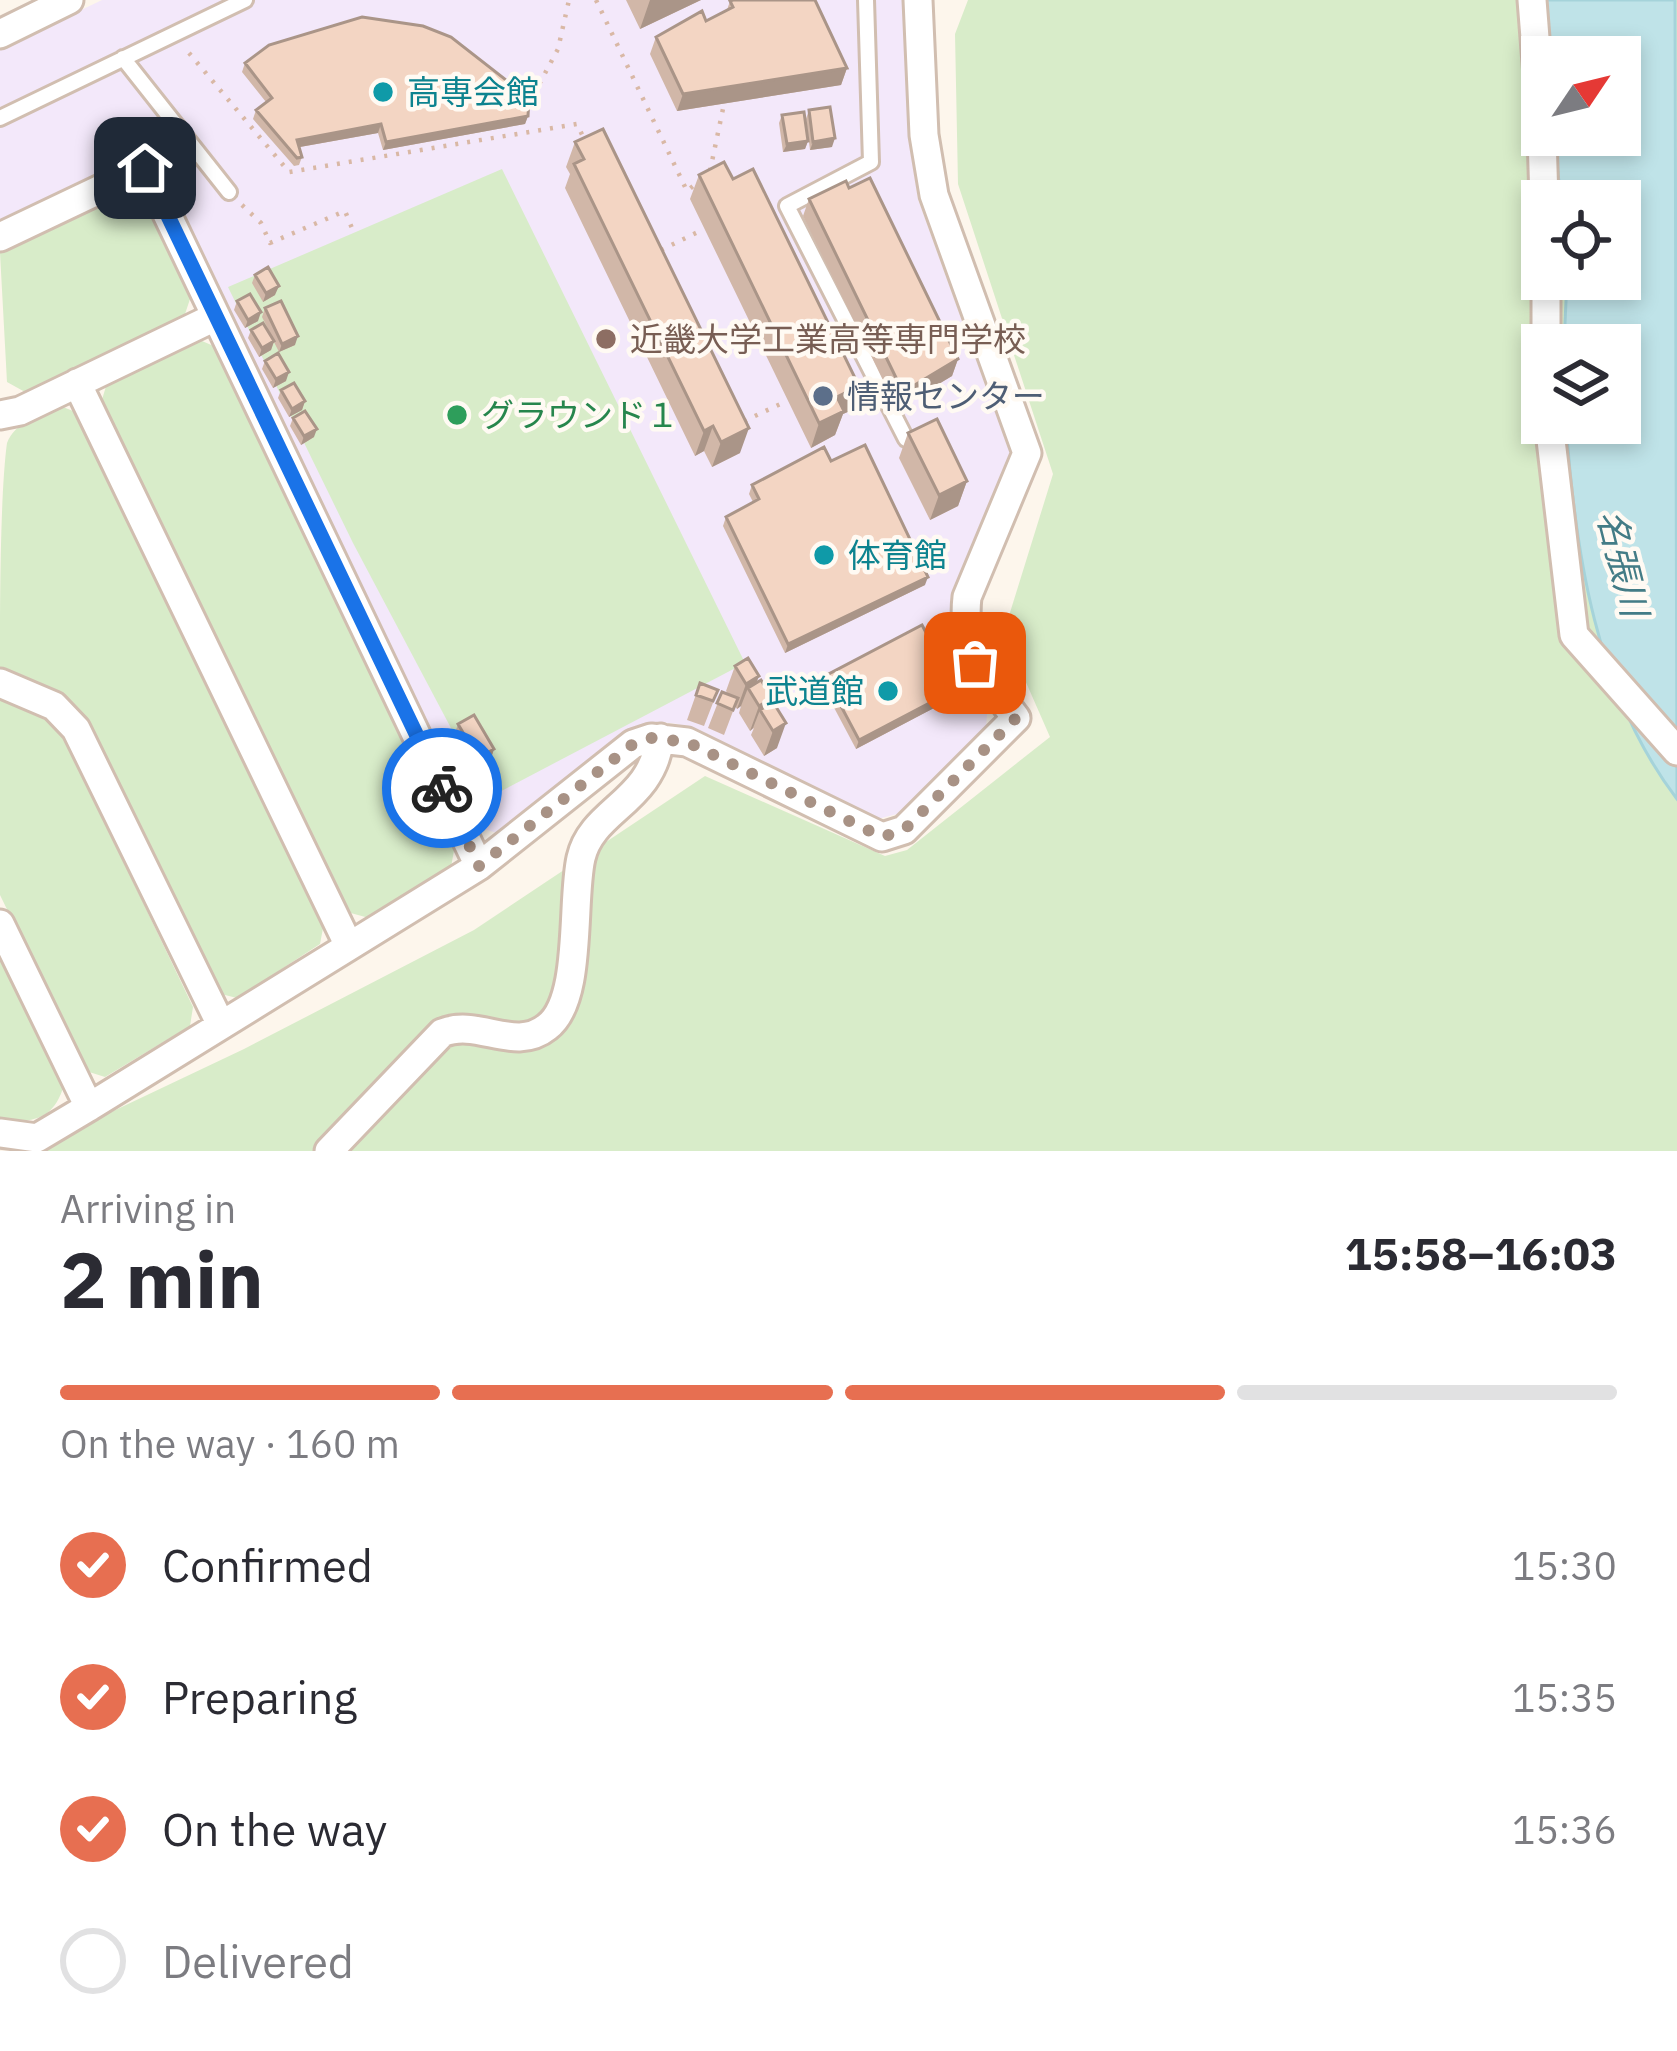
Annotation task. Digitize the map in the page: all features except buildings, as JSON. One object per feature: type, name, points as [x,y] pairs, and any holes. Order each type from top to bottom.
[{"type":"street","points":[[0,34],[70,0]]},
{"type":"street","points":[[0,1132],[37,1138],[89,1107],[479,866],[633,744],[659,738],[687,742],[882,837],[904,830],[1016,718],[975,663],[965,616],[967,597],[1027,452],[934,195],[924,135],[918,0]]},
{"type":"street","points":[[1532,0],[1535,36]]},
{"type":"street","points":[[0,237],[145,168],[479,866]]},
{"type":"street","points":[[0,415],[215,316]]},
{"type":"street","points":[[77,383],[348,944]]},
{"type":"street","points":[[1551,444],[1574,635],[1677,751]]},
{"type":"street","points":[[0,683],[54,706],[76,729],[220,1025]]},
{"type":"street","points":[[329,1151],[442,1033],[463,1025],[521,1039],[543,1031],[559,1015],[568,990],[583,850],[656,770],[659,738]]},
{"type":"street","points":[[0,925],[89,1107]]},
{"type":"lane","points":[[0,118],[245,0]]},
{"type":"lane","points":[[866,0],[871,162],[787,206],[906,439]]},
{"type":"lane","points":[[123,58],[230,192]]},
{"type":"path","points":[[526,107],[551,66],[569,0]]},
{"type":"path","points":[[596,0],[687,191],[710,171],[724,104]]},
{"type":"path","points":[[174,34],[289,172],[578,124],[591,155]]},
{"type":"path","points":[[703,178],[705,192]]},
{"type":"path","points":[[247,210],[261,223],[270,243],[344,211],[355,232]]},
{"type":"path","points":[[646,258],[704,229]]},
{"type":"path","points":[[728,428],[788,400]]},
{"type":"shaded area","name":"近畿大学工業高等専門学校","points":[[102,0],[903,0],[908,131],[918,199],[1010,453],[1011,463],[955,593],[950,624],[962,668],[988,704],[986,727],[897,814],[878,819],[678,724],[660,722],[629,731],[497,833],[477,827],[154,155],[0,225],[0,49]]},
{"type":"green space","points":[[968,0],[1677,0],[1677,1151],[29,1151],[244,1049],[474,930],[705,776],[885,856],[907,850],[1050,737],[1004,632],[1053,474],[958,184],[955,34]]},
{"type":"green space","name":"グラウンド１","points":[[502,169],[745,663],[488,798],[353,543],[228,287]]},
{"type":"green space","points":[[124,193],[144,200],[191,296],[184,317],[25,392],[7,382],[0,253]]},
{"type":"green space","points":[[195,338],[216,347],[455,845],[451,867],[369,918],[347,912],[101,403],[107,383]]},
{"type":"green space","points":[[58,405],[78,413],[324,923],[320,944],[237,998],[217,993],[86,720],[60,696],[0,667],[7,443],[22,424]]},
{"type":"green space","points":[[0,697],[59,727],[193,1007],[190,1026],[105,1077],[86,1071],[0,895]]},
{"type":"green space","points":[[0,952],[64,1085],[48,1112],[23,1121],[0,1119]]},
{"type":"water","name":"名張川","points":[[1545,0],[1675,0],[1677,799],[1627,714],[1594,620],[1568,444],[1641,444],[1641,324],[1565,324],[1566,300],[1641,300],[1641,180],[1559,180],[1556,156],[1641,156],[1641,36],[1548,36]]},
{"type":"way so far","points":[[442,788],[479,866],[633,744],[651,738],[672,739],[687,742],[882,837],[904,830],[1016,718],[975,663]]},
{"type":"place","name":"高専会館","points":[[383,92]]},
{"type":"place","name":"近畿大学工業高等専門学校","points":[[606,339]]},
{"type":"place","name":"情報センター","points":[[823,396]]},
{"type":"place","name":"グラウンド１","points":[[457,415]]},
{"type":"place","name":"体育館","points":[[824,555]]},
{"type":"place","name":"武道館","points":[[888,691]]},
{"type":"route","points":[[145,168],[442,788]]}]
